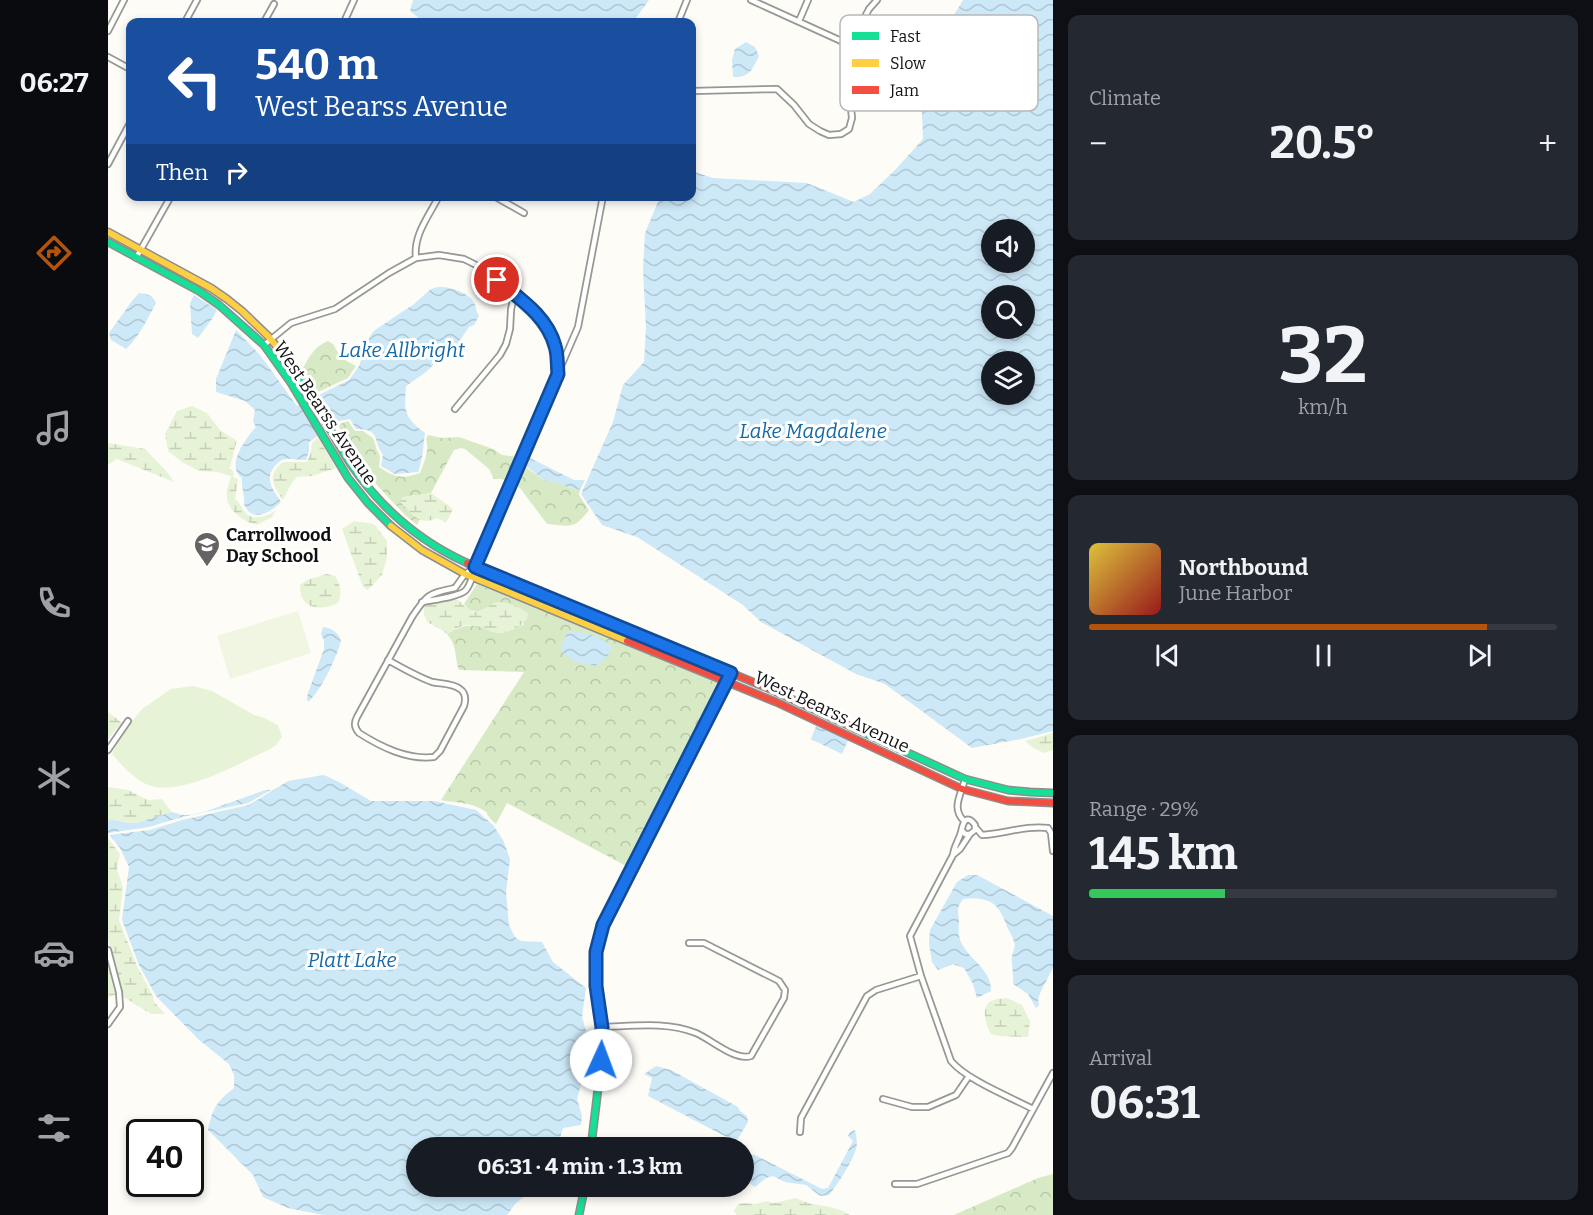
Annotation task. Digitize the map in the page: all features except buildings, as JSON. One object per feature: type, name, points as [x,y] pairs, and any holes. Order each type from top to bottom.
[{"type":"main road","name":"West Bearss Avenue","points":[[108,232],[189,275],[227,299],[260,326],[286,358],[312,397],[365,484],[407,527],[438,548],[475,567],[790,698],[965,779],[1009,790],[1053,793]]},
{"type":"main road","name":"West Bearss Avenue","points":[[108,242],[219,305],[264,345],[291,383],[357,490],[401,535],[431,556],[465,574],[807,716],[962,789],[1008,801],[1053,803]]},
{"type":"main road","points":[[592,1137],[601,1060],[602,1027],[596,986],[596,952],[603,925],[731,673]]},
{"type":"main road","points":[[579,1215],[584,1197]]},
{"type":"street","points":[[108,31],[124,0]]},
{"type":"street","points":[[187,18],[197,0]]},
{"type":"street","points":[[346,18],[354,0]]},
{"type":"street","points":[[680,18],[687,0]]},
{"type":"street","points":[[751,0],[840,40]]},
{"type":"street","points":[[799,21],[808,0]]},
{"type":"street","points":[[865,15],[877,0]]},
{"type":"street","points":[[266,18],[274,4]]},
{"type":"street","points":[[108,57],[126,67]]},
{"type":"street","points":[[696,91],[777,88],[809,124],[829,135],[841,134],[849,129],[851,111]]},
{"type":"street","points":[[108,164],[126,130]]},
{"type":"street","points":[[136,258],[168,201]]},
{"type":"street","points":[[416,258],[414,247],[417,238],[436,201]]},
{"type":"street","points":[[503,201],[525,213]]},
{"type":"street","points":[[388,660],[427,680],[459,688],[464,693],[464,706],[437,755],[431,757],[406,755],[390,750],[354,731],[355,722],[357,717],[388,660],[412,616],[422,602],[429,594],[461,594],[467,590],[578,327],[602,201]]},
{"type":"street","points":[[264,345],[291,324],[335,309],[416,258],[440,255],[464,259],[480,267],[530,307],[548,326],[556,348],[558,374]]},
{"type":"street","points":[[184,284],[189,275]]},
{"type":"street","points":[[455,409],[500,355],[506,344],[514,294]]},
{"type":"street","points":[[556,348],[570,347]]},
{"type":"street","points":[[357,490],[365,484]]},
{"type":"street","points":[[441,594],[455,588],[465,574],[475,567]]},
{"type":"street","points":[[108,750],[128,721]]},
{"type":"street","points":[[964,821],[958,815],[957,807],[965,779]]},
{"type":"street","points":[[964,821],[972,821],[982,835],[1039,826],[1048,828],[1051,833],[1053,851]]},
{"type":"street","points":[[953,855],[954,846],[964,821]]},
{"type":"street","points":[[976,828],[953,855],[910,936],[921,976],[951,1061],[969,1076],[1033,1109]]},
{"type":"street","points":[[962,830],[965,834],[970,834]]},
{"type":"street","points":[[602,1027],[670,1025],[695,1033],[735,1055],[744,1058],[751,1056],[784,998],[785,990],[779,981],[704,943],[689,943]]},
{"type":"street","points":[[108,950],[119,993],[120,1007],[108,1024]]},
{"type":"street","points":[[800,1132],[801,1118],[867,996],[876,990],[921,976]]},
{"type":"street","points":[[896,1184],[917,1185],[1008,1153],[1053,1073]]},
{"type":"street","points":[[883,1099],[912,1107],[928,1107],[956,1095],[969,1076]]},
{"type":"green space","points":[[328,341],[333,344],[341,358],[356,366],[348,378],[318,392],[303,368],[316,349]]},
{"type":"green space","points":[[192,406],[207,413],[220,430],[237,441],[229,469],[233,471],[233,477],[238,479],[235,499],[252,517],[263,517],[276,510],[272,517],[257,525],[246,521],[235,513],[228,503],[227,490],[231,476],[199,471],[168,451],[165,434],[177,411]]},
{"type":"green space","points":[[348,421],[355,431],[363,431],[373,438],[380,456],[379,467],[399,476],[420,473],[427,452],[428,435],[442,438],[459,437],[493,449],[502,455],[519,457],[508,482],[494,479],[489,469],[465,449],[454,450],[431,493],[404,497],[400,500],[420,519],[417,525],[362,469],[338,425]]},
{"type":"green space","points":[[318,437],[336,468],[312,476],[297,477],[283,500],[274,485],[274,472],[283,462],[307,462],[312,443]]},
{"type":"green space","points":[[108,443],[145,449],[174,482],[117,459],[108,465]]},
{"type":"green space","points":[[525,455],[528,457],[527,468],[544,480],[580,490],[579,495],[589,510],[579,521],[566,526],[547,524],[520,488],[513,485]]},
{"type":"green space","points":[[431,493],[453,510],[446,523],[437,518],[423,521],[415,517],[400,500],[404,497]]},
{"type":"green space","points":[[354,521],[374,524],[387,541],[387,558],[382,575],[368,590],[363,587],[342,529]]},
{"type":"green space","points":[[327,574],[335,576],[339,583],[338,603],[318,608],[307,604],[303,599],[300,585],[307,580]]},
{"type":"green space","points":[[477,584],[722,685],[630,868],[507,803],[496,824],[486,812],[478,807],[441,800],[524,672],[459,670],[454,647],[447,634],[471,625],[501,633],[524,624],[508,604],[498,603],[478,612],[469,610],[464,604]]},
{"type":"green space","points":[[455,598],[474,612],[500,602],[518,607],[528,614],[522,624],[500,633],[469,625],[447,634],[427,622],[424,604]]},
{"type":"green space","points":[[298,611],[311,653],[230,679],[217,636]]},
{"type":"green space","points":[[193,686],[212,691],[254,715],[278,725],[282,737],[270,749],[196,782],[165,788],[151,786],[140,781],[112,754],[122,734],[142,709],[171,689]]},
{"type":"green space","points":[[108,712],[122,723],[108,739]]},
{"type":"green space","points":[[1053,733],[1053,750],[1044,753],[1025,741]]},
{"type":"green space","points":[[108,787],[128,790],[148,800],[162,799],[172,812],[136,823],[110,819],[108,822]]},
{"type":"green space","points":[[108,838],[120,854],[117,869],[123,887],[119,920],[154,1002],[165,1014],[151,1014],[122,996],[108,939]]},
{"type":"green space","points":[[108,961],[116,995],[108,998]]},
{"type":"green space","points":[[1007,998],[1022,1005],[1030,1021],[1028,1037],[991,1034],[986,1021],[986,1008],[991,1001]]},
{"type":"green space","points":[[1053,1174],[1053,1215],[954,1215],[1038,1178]]},
{"type":"green space","points":[[796,1198],[850,1215],[737,1215],[734,1211],[738,1204],[756,1204],[766,1201],[774,1203]]},
{"type":"water","points":[[413,0],[649,0],[636,18],[419,18],[410,11]]},
{"type":"water","name":"Lake Magdalene","points":[[963,0],[1053,0],[1053,731],[972,748],[885,684],[856,674],[761,622],[743,605],[637,537],[602,525],[581,494],[613,422],[623,385],[644,362],[645,233],[658,201],[696,201],[696,172],[713,178],[807,183],[854,202],[870,194],[923,139],[922,111],[1038,111],[1038,15],[954,15]]},
{"type":"water","points":[[746,42],[755,47],[759,56],[749,72],[743,76],[733,77],[732,60],[735,49]]},
{"type":"water","name":"Lake Allbright","points":[[438,287],[467,295],[474,302],[479,316],[456,346],[406,386],[405,402],[409,418],[425,433],[418,472],[395,474],[381,466],[383,455],[375,436],[364,429],[356,429],[350,419],[339,421],[309,442],[306,460],[284,459],[275,466],[271,472],[270,481],[281,502],[262,514],[249,512],[244,504],[242,478],[237,473],[236,459],[247,438],[256,427],[253,422],[255,410],[245,401],[216,392],[216,379],[236,330],[260,355],[297,406],[349,380],[359,366],[370,336],[375,330],[414,304],[431,289]]},
{"type":"water","points":[[139,293],[149,295],[156,303],[139,333],[126,349],[111,340],[109,333]]},
{"type":"water","points":[[194,295],[217,310],[198,338],[192,334],[190,303]]},
{"type":"water","points":[[528,457],[574,480],[585,480],[580,490],[544,480],[526,466]]},
{"type":"water","points":[[323,627],[335,631],[341,641],[328,674],[308,702],[308,693],[324,649],[321,634]]},
{"type":"water","points":[[568,631],[597,637],[612,647],[611,650],[606,658],[595,666],[573,661],[560,650]]},
{"type":"water","points":[[816,726],[848,740],[842,754],[811,739]]},
{"type":"water","name":"Platt Lake","points":[[324,775],[371,801],[434,801],[476,810],[493,825],[503,840],[510,859],[506,892],[509,925],[515,937],[521,941],[542,942],[553,962],[586,988],[582,1017],[590,1045],[577,1099],[582,1116],[581,1125],[563,1128],[560,1137],[406,1137],[406,1197],[524,1197],[507,1215],[323,1215],[288,1208],[263,1197],[253,1175],[208,1130],[216,1106],[234,1088],[234,1075],[229,1064],[198,1039],[156,996],[139,965],[122,920],[129,867],[120,848],[109,835],[150,830],[182,820],[249,805],[288,781]]},
{"type":"water","points":[[265,790],[271,790],[248,803],[182,817],[149,827],[108,833],[110,819],[136,823],[172,812],[189,815],[204,812]]},
{"type":"water","points":[[968,875],[977,875],[1053,916],[1053,968],[1041,991],[1038,999],[1039,1005],[1036,1008],[1028,994],[1013,984],[1012,956],[1015,946],[1003,916],[990,902],[963,899],[958,912],[962,944],[987,975],[991,991],[977,998],[973,984],[964,968],[953,964],[938,970],[932,962],[929,943],[930,930],[957,882]]},
{"type":"water","points":[[656,1066],[671,1070],[738,1107],[747,1116],[748,1122],[739,1137],[726,1137],[648,1096],[652,1078],[644,1074]]},
{"type":"water","points":[[855,1130],[856,1149],[829,1195],[820,1196],[806,1185],[785,1182],[773,1176],[754,1186],[754,1155],[822,1189],[828,1188],[853,1141],[848,1136]]},
{"type":"traffic: fast","points":[[108,242],[199,291],[219,305],[264,345],[291,383],[348,478],[391,526]]},
{"type":"traffic: fast","points":[[293,367],[352,466],[376,496],[418,534],[467,563]]},
{"type":"traffic: fast","points":[[856,729],[965,779],[1008,790],[1053,793]]},
{"type":"traffic: fast","points":[[592,1137],[602,1044],[596,952],[605,921],[630,872]]},
{"type":"traffic: fast","points":[[579,1215],[583,1197]]},
{"type":"traffic: slow","points":[[108,232],[227,299],[269,337],[293,367]]},
{"type":"traffic: slow","points":[[391,526],[422,550],[465,574],[627,641]]},
{"type":"traffic: slow","points":[[630,872],[728,679]]},
{"type":"traffic: jam","points":[[467,563],[770,689],[856,729]]},
{"type":"traffic: jam","points":[[627,641],[776,702],[962,789],[1008,801],[1053,803]]},
{"type":"place","name":"Carrollwood Day School","points":[[207,568]]},
{"type":"route","points":[[497,280],[530,307],[548,326],[556,348],[558,374],[475,567],[731,673],[603,925],[596,952],[596,986],[602,1027],[601,1060]]}]
